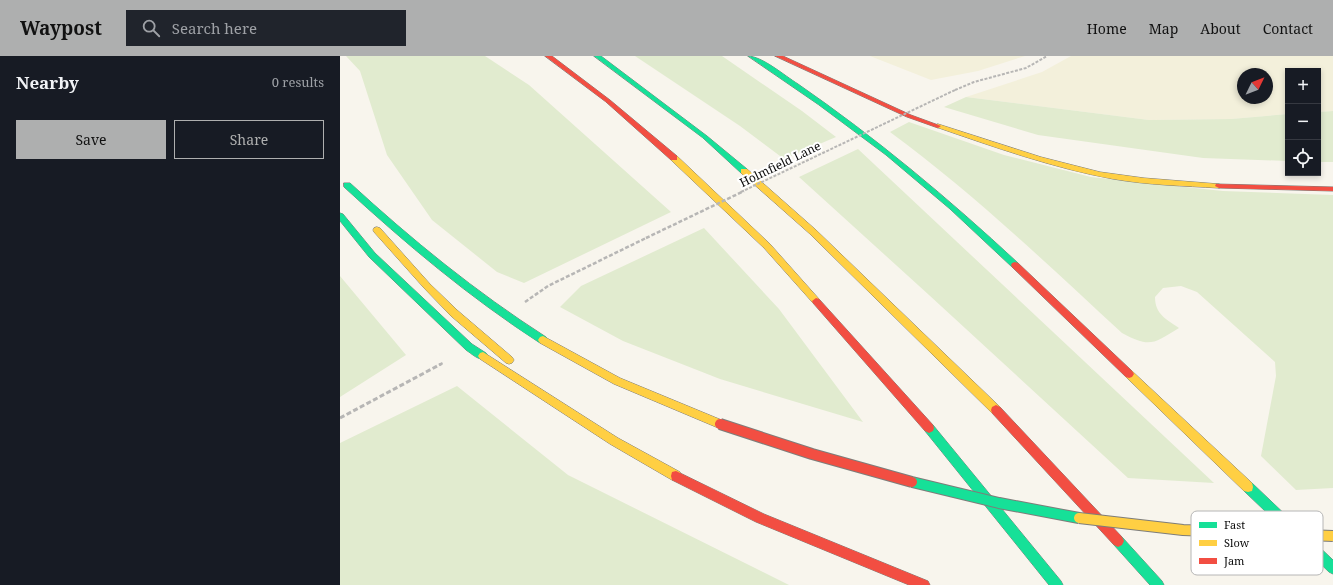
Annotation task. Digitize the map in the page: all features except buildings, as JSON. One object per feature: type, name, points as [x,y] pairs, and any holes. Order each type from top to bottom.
[{"type":"highway","points":[[548,56],[608,102],[670,154],[766,246],[946,448],[1057,585]]},
{"type":"highway","points":[[597,56],[705,137],[813,232],[985,400],[1158,585]]},
{"type":"highway","points":[[752,56],[809,93],[887,151],[980,231],[1273,511]]},
{"type":"highway","points":[[778,56],[909,116],[1015,152],[1101,174],[1175,183],[1242,187],[1333,189]]},
{"type":"highway","points":[[340,175],[371,221],[421,280],[454,314],[560,406]]},
{"type":"highway","points":[[347,185],[408,242],[437,266],[499,312],[544,341],[584,364],[626,384],[720,424],[786,448],[934,489],[1013,506],[1095,520],[1191,531]]},
{"type":"highway","points":[[340,216],[372,255],[469,347],[614,441],[682,480],[760,518],[924,585]]},
{"type":"highway","points":[[1323,536],[1333,536]]},
{"type":"highway","points":[[1323,558],[1333,568]]},
{"type":"path","name":"Holmfield Lane","points":[[525,302],[548,286],[955,90],[974,82],[1026,68],[1047,56]]},
{"type":"path","points":[[340,418],[443,362]]},
{"type":"shaded area","points":[[870,56],[1025,56],[978,71],[931,80]]},
{"type":"shaded area","points":[[1071,56],[1333,56],[1333,111],[1321,112],[1321,68],[1285,68],[1285,114],[1231,119],[1149,120],[966,97],[1042,72]]},
{"type":"green space","points":[[346,56],[485,56],[529,85],[671,212],[524,283],[497,272],[432,220],[387,155],[360,71]]},
{"type":"green space","points":[[635,56],[722,56],[802,111],[836,137],[784,159],[740,126]]},
{"type":"green space","points":[[966,97],[1149,120],[1231,119],[1285,114],[1285,161],[1203,158],[1038,135],[944,107]]},
{"type":"green space","points":[[1333,111],[1333,162],[1321,162],[1321,112]]},
{"type":"green space","points":[[909,122],[1004,155],[1091,177],[1223,191],[1333,195],[1333,488],[1296,490],[1261,456],[1276,376],[1275,362],[1197,292],[1181,286],[1163,288],[1155,297],[1155,303],[1162,316],[1179,328],[1163,338],[1157,341],[1145,342],[1131,338],[1122,333],[980,204],[921,155],[890,132]]},
{"type":"green space","points":[[858,149],[1214,483],[1128,478],[799,177]]},
{"type":"green space","points":[[704,228],[779,309],[863,422],[720,379],[623,341],[560,307],[581,286]]},
{"type":"green space","points":[[340,276],[406,355],[340,397]]},
{"type":"green space","points":[[457,386],[568,475],[789,585],[340,585],[340,443]]},
{"type":"traffic: fast","points":[[597,56],[705,137],[744,171]]},
{"type":"traffic: fast","points":[[751,56],[855,128],[921,180],[1015,265]]},
{"type":"traffic: fast","points":[[347,185],[393,227],[466,287],[543,340]]},
{"type":"traffic: fast","points":[[340,216],[372,255],[469,347],[483,356]]},
{"type":"traffic: fast","points":[[929,428],[1057,585]]},
{"type":"traffic: fast","points":[[912,482],[999,503],[1079,518]]},
{"type":"traffic: fast","points":[[1248,487],[1273,511]]},
{"type":"traffic: fast","points":[[1118,541],[1158,585]]},
{"type":"traffic: fast","points":[[1323,558],[1333,568]]},
{"type":"traffic: slow","points":[[938,126],[1039,158],[1114,177],[1144,181],[1219,186]]},
{"type":"traffic: slow","points":[[674,158],[767,246],[816,301]]},
{"type":"traffic: slow","points":[[744,171],[813,232],[996,410]]},
{"type":"traffic: slow","points":[[377,230],[427,286],[454,313],[509,360]]},
{"type":"traffic: slow","points":[[543,340],[617,381],[720,424]]},
{"type":"traffic: slow","points":[[483,356],[614,441],[676,476]]},
{"type":"traffic: slow","points":[[1129,374],[1248,487]]},
{"type":"traffic: slow","points":[[1079,518],[1191,530]]},
{"type":"traffic: slow","points":[[1323,536],[1333,536]]},
{"type":"traffic: jam","points":[[548,56],[608,101],[674,158]]},
{"type":"traffic: jam","points":[[778,56],[909,116],[938,126]]},
{"type":"traffic: jam","points":[[1219,186],[1333,189]]},
{"type":"traffic: jam","points":[[1015,265],[1129,374]]},
{"type":"traffic: jam","points":[[816,301],[929,428]]},
{"type":"traffic: jam","points":[[996,410],[1118,541]]},
{"type":"traffic: jam","points":[[720,424],[812,454],[912,482]]},
{"type":"traffic: jam","points":[[676,476],[760,518],[924,585]]}]
